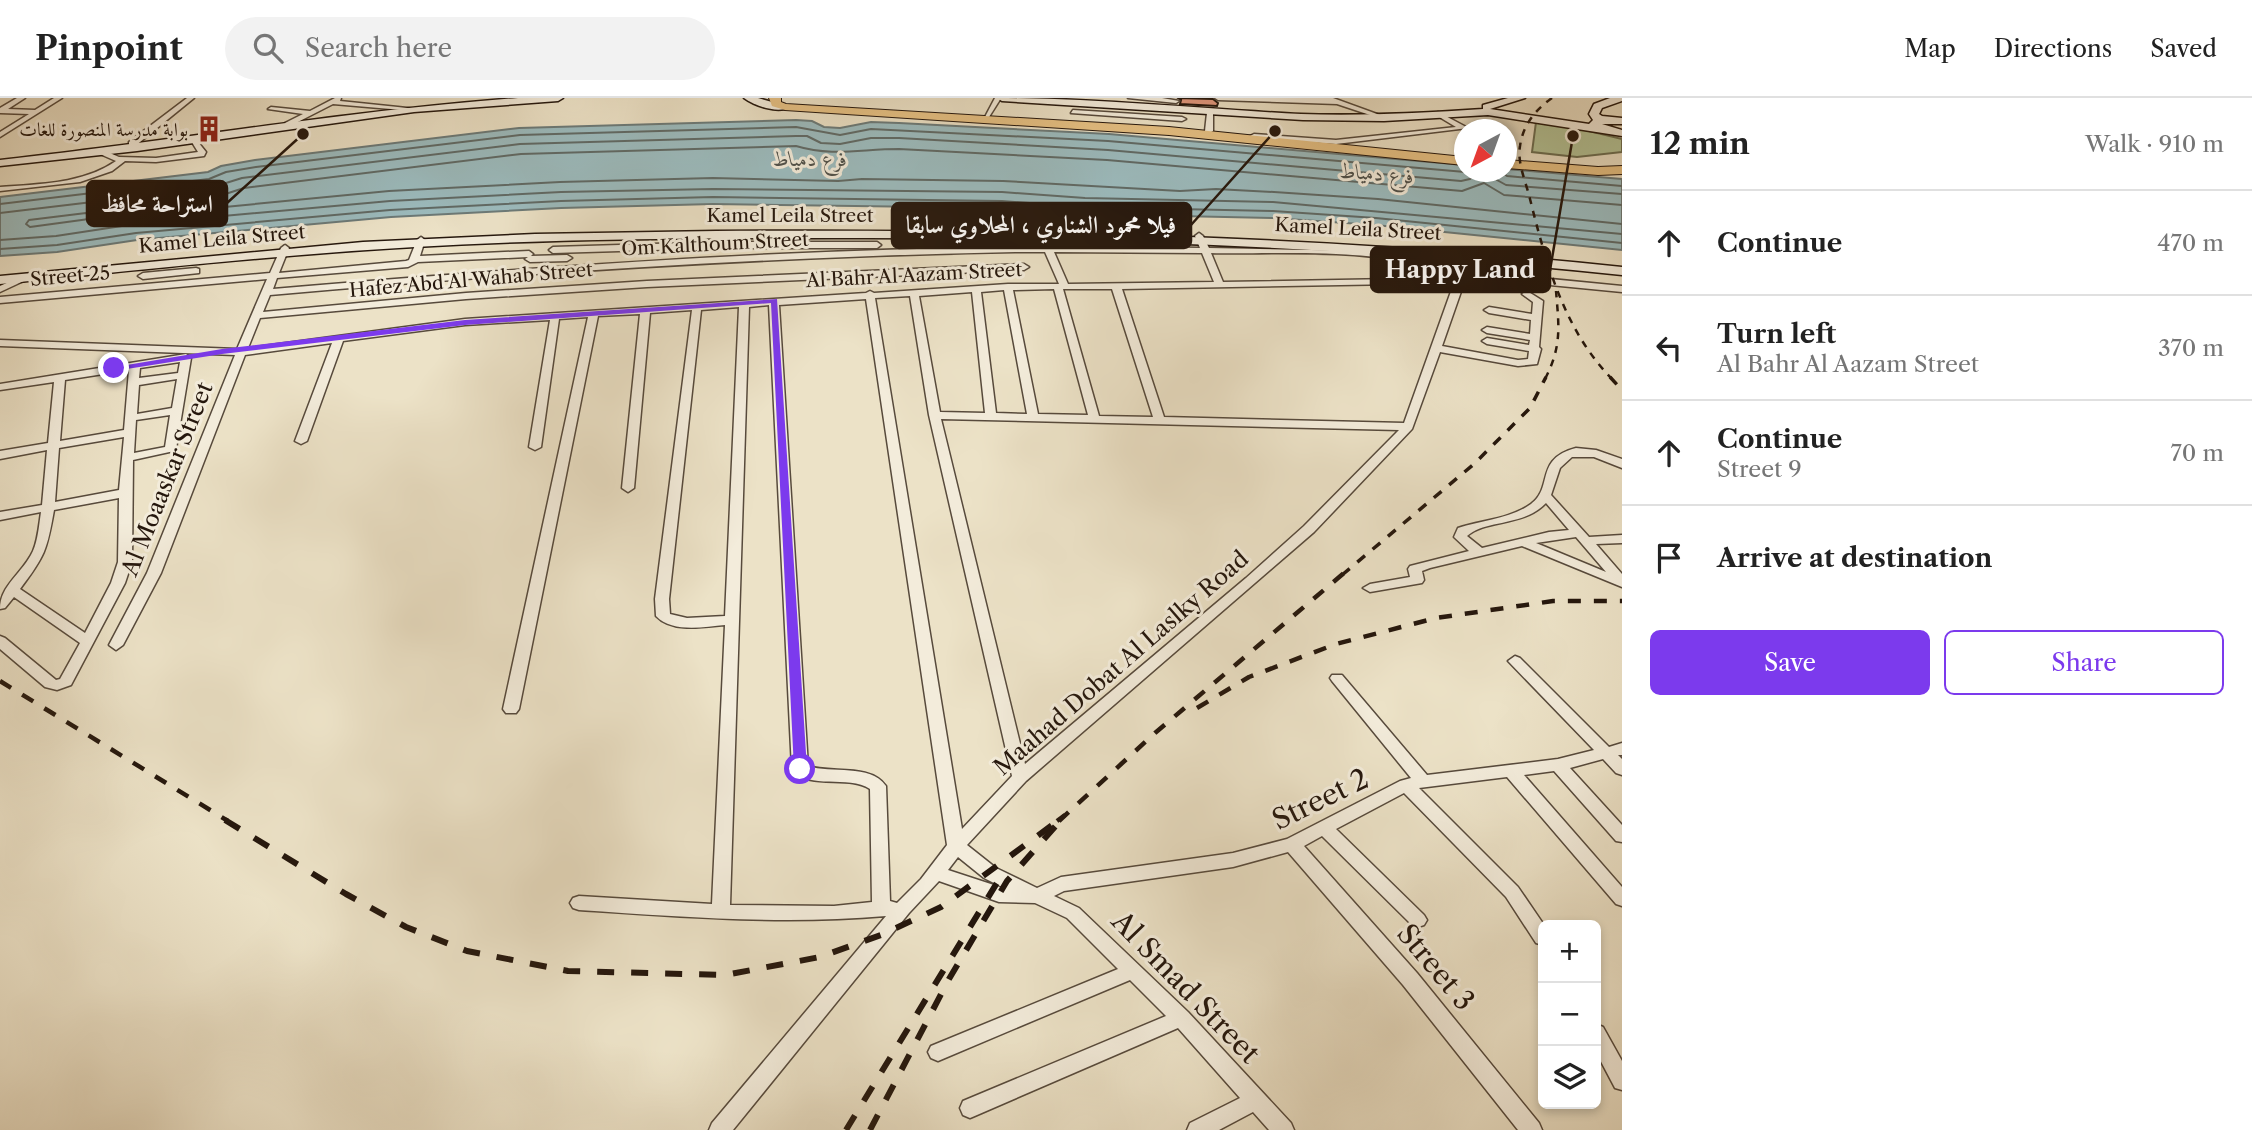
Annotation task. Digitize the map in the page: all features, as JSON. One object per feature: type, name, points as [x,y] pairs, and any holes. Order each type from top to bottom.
[{"type":"main road","points":[[775,98],[776,104],[785,107],[1178,131],[1454,158]]},
{"type":"main road","points":[[833,110],[867,101],[866,107],[871,108],[987,117],[1074,108],[1178,111],[1209,131],[1454,158]]},
{"type":"main road","points":[[1517,164],[1622,170]]},
{"type":"main road","points":[[1517,164],[1598,171],[1622,170]]},
{"type":"street","points":[[0,111],[22,98]]},
{"type":"street","points":[[0,135],[59,98]]},
{"type":"street","points":[[132,144],[191,98]]},
{"type":"street","points":[[324,99],[360,104],[384,98]]},
{"type":"street","points":[[372,102],[412,108],[427,98]]},
{"type":"street","points":[[0,160],[103,152],[412,108],[493,100],[558,98]]},
{"type":"street","points":[[749,98],[764,104],[785,107]]},
{"type":"street","points":[[987,117],[1000,98],[1074,108],[1216,113],[1246,107],[1336,102]]},
{"type":"street","points":[[1131,98],[1178,111]]},
{"type":"street","points":[[1209,131],[1221,98],[1246,107],[1269,105],[1301,114],[1351,112]]},
{"type":"street","points":[[1326,98],[1351,112]]},
{"type":"street","points":[[1329,110],[1384,118],[1472,112],[1525,99]]},
{"type":"street","points":[[1461,101],[1489,109],[1567,122],[1593,113],[1601,104],[1620,99]]},
{"type":"street","points":[[0,160],[288,125],[336,100]]},
{"type":"street","points":[[271,109],[311,113]]},
{"type":"street","points":[[0,111],[38,112]]},
{"type":"street","points":[[1472,112],[1593,113],[1622,121]]},
{"type":"street","points":[[1593,113],[1622,133]]},
{"type":"street","points":[[1245,136],[1336,142],[1464,128],[1438,114]]},
{"type":"street","points":[[103,152],[119,159],[156,160],[201,155],[202,152],[194,139]]},
{"type":"street","points":[[0,190],[64,182],[99,173],[115,167],[121,161],[119,159]]},
{"type":"street","points":[[966,233],[970,251]]},
{"type":"street","name":"Kamel Leila Street","points":[[636,243],[718,248],[799,236],[891,244],[966,233],[1050,245],[1201,242]]},
{"type":"street","name":"Kamel Leila Street","points":[[475,240],[553,245],[966,233],[1380,249],[1622,269]]},
{"type":"street","points":[[797,257],[799,236]]},
{"type":"street","points":[[529,239],[530,270]]},
{"type":"street","name":"Kamel Leila Street","points":[[0,278],[284,250],[475,240],[529,239],[553,245]]},
{"type":"street","points":[[465,323],[469,266],[475,240]]},
{"type":"street","points":[[413,261],[421,242]]},
{"type":"street","name":"Kamel Leila Street","points":[[0,278],[121,268],[146,270],[198,265],[217,269],[238,259],[261,257],[284,250],[343,259],[368,246],[421,242]]},
{"type":"street","points":[[1220,285],[1201,242],[1376,256],[1440,268],[1459,280]]},
{"type":"street","points":[[469,266],[529,257],[553,245],[636,243],[718,248]]},
{"type":"street","name":"Om Kalthoum Street","points":[[267,292],[361,284],[469,266],[530,270],[644,265],[718,248],[797,257],[823,256],[891,244],[970,251],[1016,250],[1050,245]]},
{"type":"street","points":[[386,266],[393,245]]},
{"type":"street","points":[[1050,245],[1094,418]]},
{"type":"street","points":[[361,284],[368,246]]},
{"type":"street","name":"Al Moaaskar Street","points":[[116,645],[155,573],[240,352],[284,250]]},
{"type":"street","points":[[1016,250],[1034,287]]},
{"type":"street","points":[[823,256],[830,297]]},
{"type":"street","name":"Street 25","points":[[0,300],[192,282],[217,269],[276,270],[343,259],[364,267],[413,261],[422,268],[469,266]]},
{"type":"street","points":[[192,282],[198,265]]},
{"type":"street","points":[[628,488],[648,309],[648,284],[644,265]]},
{"type":"street","name":"Hafez Abd Al Wahab Street","points":[[257,315],[466,296],[648,284],[1024,267]]},
{"type":"street","points":[[110,289],[121,268]]},
{"type":"street","points":[[137,287],[146,270]]},
{"type":"street","points":[[80,292],[93,271]]},
{"type":"street","points":[[54,295],[68,273]]},
{"type":"street","points":[[0,289],[25,278]]},
{"type":"street","name":"Al Bahr Al Aazam Street","points":[[0,343],[240,352],[465,323],[870,294],[1008,287],[1522,279],[1622,289]]},
{"type":"street","name":"Maahad Dobat Al Laslky Road","points":[[720,1130],[902,908],[939,873],[1020,777],[1309,529],[1408,427],[1459,280]]},
{"type":"street","points":[[1116,286],[1159,419]]},
{"type":"street","points":[[1008,287],[1033,416]]},
{"type":"street","points":[[976,289],[991,416]]},
{"type":"street","points":[[914,292],[935,415],[1020,777]]},
{"type":"street","points":[[870,294],[958,848]]},
{"type":"street","points":[[1437,348],[1524,364],[1535,360],[1538,301],[1527,294]]},
{"type":"street","points":[[774,301],[800,769],[810,773],[866,779],[878,786],[881,909]]},
{"type":"street","points":[[721,912],[744,303]]},
{"type":"street","points":[[697,306],[662,599],[663,616],[668,620],[682,622],[732,620]]},
{"type":"street","points":[[511,709],[594,313]]},
{"type":"street","points":[[535,447],[555,316]]},
{"type":"street","points":[[1488,320],[1537,328]]},
{"type":"street","points":[[1488,320],[1537,328]]},
{"type":"street","points":[[1488,320],[1537,328]]},
{"type":"street","points":[[301,441],[340,338]]},
{"type":"street","points":[[1,390],[60,377],[222,352]]},
{"type":"street","points":[[127,458],[170,449],[186,358]]},
{"type":"street","points":[[0,641],[50,684],[57,685],[69,680],[118,583],[125,562],[125,493],[135,365]]},
{"type":"street","points":[[135,382],[184,375]]},
{"type":"street","points":[[0,605],[38,556],[48,508],[60,377]]},
{"type":"street","points":[[131,418],[178,410]]},
{"type":"street","points":[[935,415],[1408,427]]},
{"type":"street","points":[[0,455],[129,433]]},
{"type":"street","points":[[1480,553],[1460,537],[1462,531],[1522,514],[1537,506],[1546,496],[1555,465],[1562,458],[1592,451],[1622,464]]},
{"type":"street","points":[[0,516],[125,493]]},
{"type":"street","points":[[1546,496],[1620,576]]},
{"type":"street","points":[[1370,588],[1417,580],[1419,579],[1415,572],[1419,568],[1523,542],[1585,537],[1622,539]]},
{"type":"street","points":[[1523,542],[1620,576]]},
{"type":"street","points":[[13,590],[87,641]]},
{"type":"street","points":[[1515,661],[1615,752],[1622,769]]},
{"type":"street","points":[[1337,678],[1415,783],[1512,892],[1538,931]]},
{"type":"street","name":"Street 2","points":[[1040,895],[1061,884],[1199,866],[1261,854],[1325,829],[1415,783],[1558,765],[1615,752]]},
{"type":"street","points":[[1558,765],[1622,836]]},
{"type":"street","points":[[1510,771],[1622,899]]},
{"type":"street","points":[[1325,829],[1418,920]]},
{"type":"street","name":"Street 3","points":[[1292,844],[1410,979],[1531,1130]]},
{"type":"street","name":"Al Smad Street","points":[[958,848],[985,870],[1073,913],[1181,1018],[1283,1130]]},
{"type":"street","name":"Al Smad Street","points":[[939,873],[999,895],[1040,895]]},
{"type":"street","points":[[579,903],[721,912],[834,913],[902,908]]},
{"type":"street","points":[[938,1052],[1132,971]]},
{"type":"street","points":[[970,1108],[1181,1018]]},
{"type":"street","points":[[1601,1042],[1622,1080]]},
{"type":"street","points":[[1198,1130],[1256,1100]]},
{"type":"green space","points":[[1536,122],[1560,124],[1622,139],[1622,152],[1577,157],[1532,152]]},
{"type":"water","name":"فرع دمياط","points":[[796,120],[840,128],[871,122],[1109,134],[1454,164],[1454,182],[1517,182],[1517,170],[1622,179],[1622,250],[1375,225],[1273,218],[1084,214],[1002,208],[713,204],[561,208],[391,217],[137,240],[57,252],[0,256],[0,197],[208,172],[221,166],[255,160],[519,128]]},
{"type":"building","points":[[1178,98],[1213,99],[1218,103],[1217,106],[1180,104],[1181,100]]},
{"type":"railway","points":[[1552,98],[1535,113],[1524,131],[1519,152],[1521,166],[1559,295],[1581,339],[1612,379]]},
{"type":"railway","points":[[1545,379],[1557,346],[1556,291]]},
{"type":"railway","points":[[1610,377],[1622,390]]},
{"type":"railway","points":[[1342,575],[1474,464],[1530,408],[1545,379]]},
{"type":"railway","points":[[1059,821],[1155,733],[1344,573]]},
{"type":"railway","points":[[1197,708],[1249,677],[1336,644],[1436,618],[1553,601],[1622,601]]},
{"type":"railway","points":[[0,681],[228,821]]},
{"type":"railway","points":[[1057,821],[1065,815]]},
{"type":"railway","points":[[225,820],[346,894],[406,927],[467,951],[568,971],[725,975],[820,957],[881,935],[941,907],[1059,820]]},
{"type":"railway","points":[[870,1130],[949,979],[1007,881],[1061,820]]},
{"type":"railway","points":[[846,1130],[1003,873]]},
{"type":"place","name":"بوابة مدرسة المنصورة للغات","points":[[209,129]]},
{"type":"place","name":"فيلا محمود الشناوي ، المحلاوي سابقا","points":[[1275,131]]},
{"type":"place","name":"استراحة محافظ","points":[[303,134]]},
{"type":"place","name":"Happy Land","points":[[1573,136]]},
{"type":"route","points":[[114,368],[222,352],[240,352],[465,323],[774,301],[800,769]]}]
